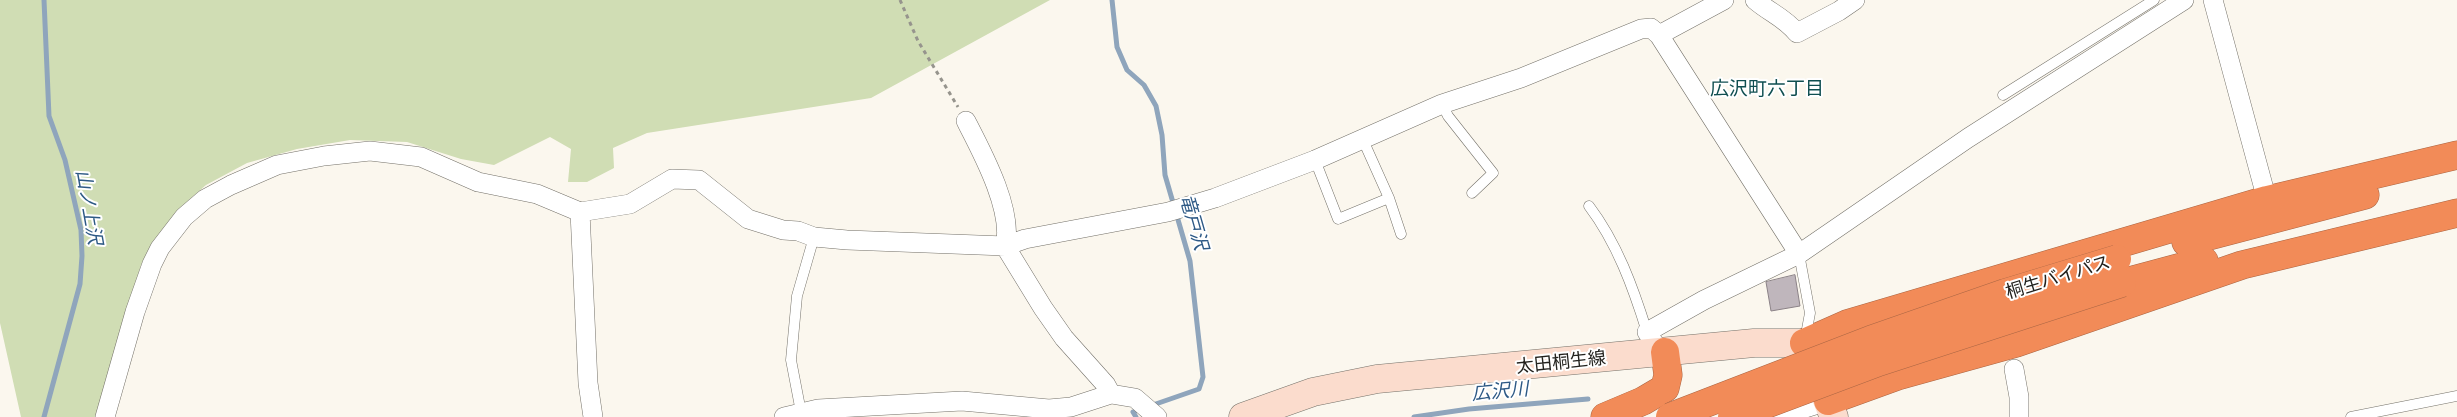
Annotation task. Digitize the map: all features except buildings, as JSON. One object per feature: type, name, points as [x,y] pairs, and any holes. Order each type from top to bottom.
[{"type":"highway","points":[[1804,343],[1847,324],[2267,200],[2457,154]]},
{"type":"highway","name":"桐生バイパス","points":[[1732,417],[2119,270],[2457,172]]},
{"type":"highway","name":"桐生バイパス","points":[[1670,417],[1870,340],[2005,293],[2119,270],[2457,195]]},
{"type":"highway","points":[[1831,409],[1896,376],[2016,342],[2242,265],[2457,213]]},
{"type":"highway","points":[[1605,417],[1643,401],[1664,388],[1668,375],[1665,352]]},
{"type":"main road","name":"太田桐生線","points":[[1243,417],[1313,392],[1378,379],[1754,344],[1804,343]]},
{"type":"main road","points":[[1804,343],[1831,409]]},
{"type":"street","points":[[1659,35],[1724,0]]},
{"type":"street","points":[[1754,0],[1772,13],[1787,20],[1797,32],[1840,11],[1855,0]]},
{"type":"street","points":[[1665,352],[1657,348],[1647,332],[1704,300],[1799,254],[1968,138],[2184,0]]},
{"type":"street","points":[[2213,0],[2267,200]]},
{"type":"street","points":[[106,417],[135,312],[152,264],[160,248],[184,217],[205,199],[268,169],[324,156],[370,151],[421,157],[478,182],[537,194],[580,212],[630,204],[672,179],[700,180],[748,219],[783,230],[798,231],[814,237],[1005,246],[1025,239],[1168,212],[1215,198],[1315,160],[1442,104],[1521,78],[1641,29],[1650,28],[1659,35],[1799,254]]},
{"type":"street","points":[[966,121],[984,154],[1000,200],[1008,232],[1005,246],[1059,331],[1111,394]]},
{"type":"street","points":[[580,212],[588,383],[593,417]]},
{"type":"street","points":[[2014,369],[2019,397],[2019,417]]},
{"type":"street","points":[[792,414],[818,408],[962,401],[1049,410],[1070,407],[1111,394],[1135,398],[1157,417]]},
{"type":"street","points":[[1776,417],[1831,409]]},
{"type":"lane","points":[[2003,95],[2154,0]]},
{"type":"lane","points":[[1442,104],[1448,116],[1493,173],[1472,193]]},
{"type":"lane","points":[[1363,140],[1389,198],[1400,234]]},
{"type":"lane","points":[[1315,160],[1338,219],[1389,198]]},
{"type":"lane","points":[[1589,206],[1602,224],[1620,257],[1647,332]]},
{"type":"lane","points":[[792,414],[790,360],[797,296],[814,237]]},
{"type":"lane","points":[[1799,254],[1810,313],[1804,343]]},
{"type":"lane","points":[[2352,417],[2457,396]]},
{"type":"path","points":[[900,0],[918,41],[966,121]]},
{"type":"green space","points":[[0,0],[1050,0],[871,98],[647,133],[613,148],[614,168],[587,182],[568,182],[571,149],[550,137],[494,165],[461,159],[407,142],[350,140],[297,149],[247,163],[206,185],[180,208],[156,238],[141,265],[96,417],[21,417],[0,323]]},
{"type":"waterway","name":"山ノ上沢","points":[[44,0],[49,116],[65,160],[81,230],[82,256],[80,284],[44,417]]},
{"type":"waterway","name":"竜戸沢","points":[[1112,0],[1117,47],[1127,70],[1144,85],[1156,106],[1162,135],[1165,175],[1190,261],[1203,377],[1199,389],[1150,406]]},
{"type":"waterway","name":"広沢川","points":[[1414,417],[1469,409],[1588,399]]},
{"type":"waterway","name":"竜戸沢","points":[[1136,417],[1133,412],[1140,409]]},
{"type":"district","name":"広沢町六丁目","points":[[1767,89]]}]
